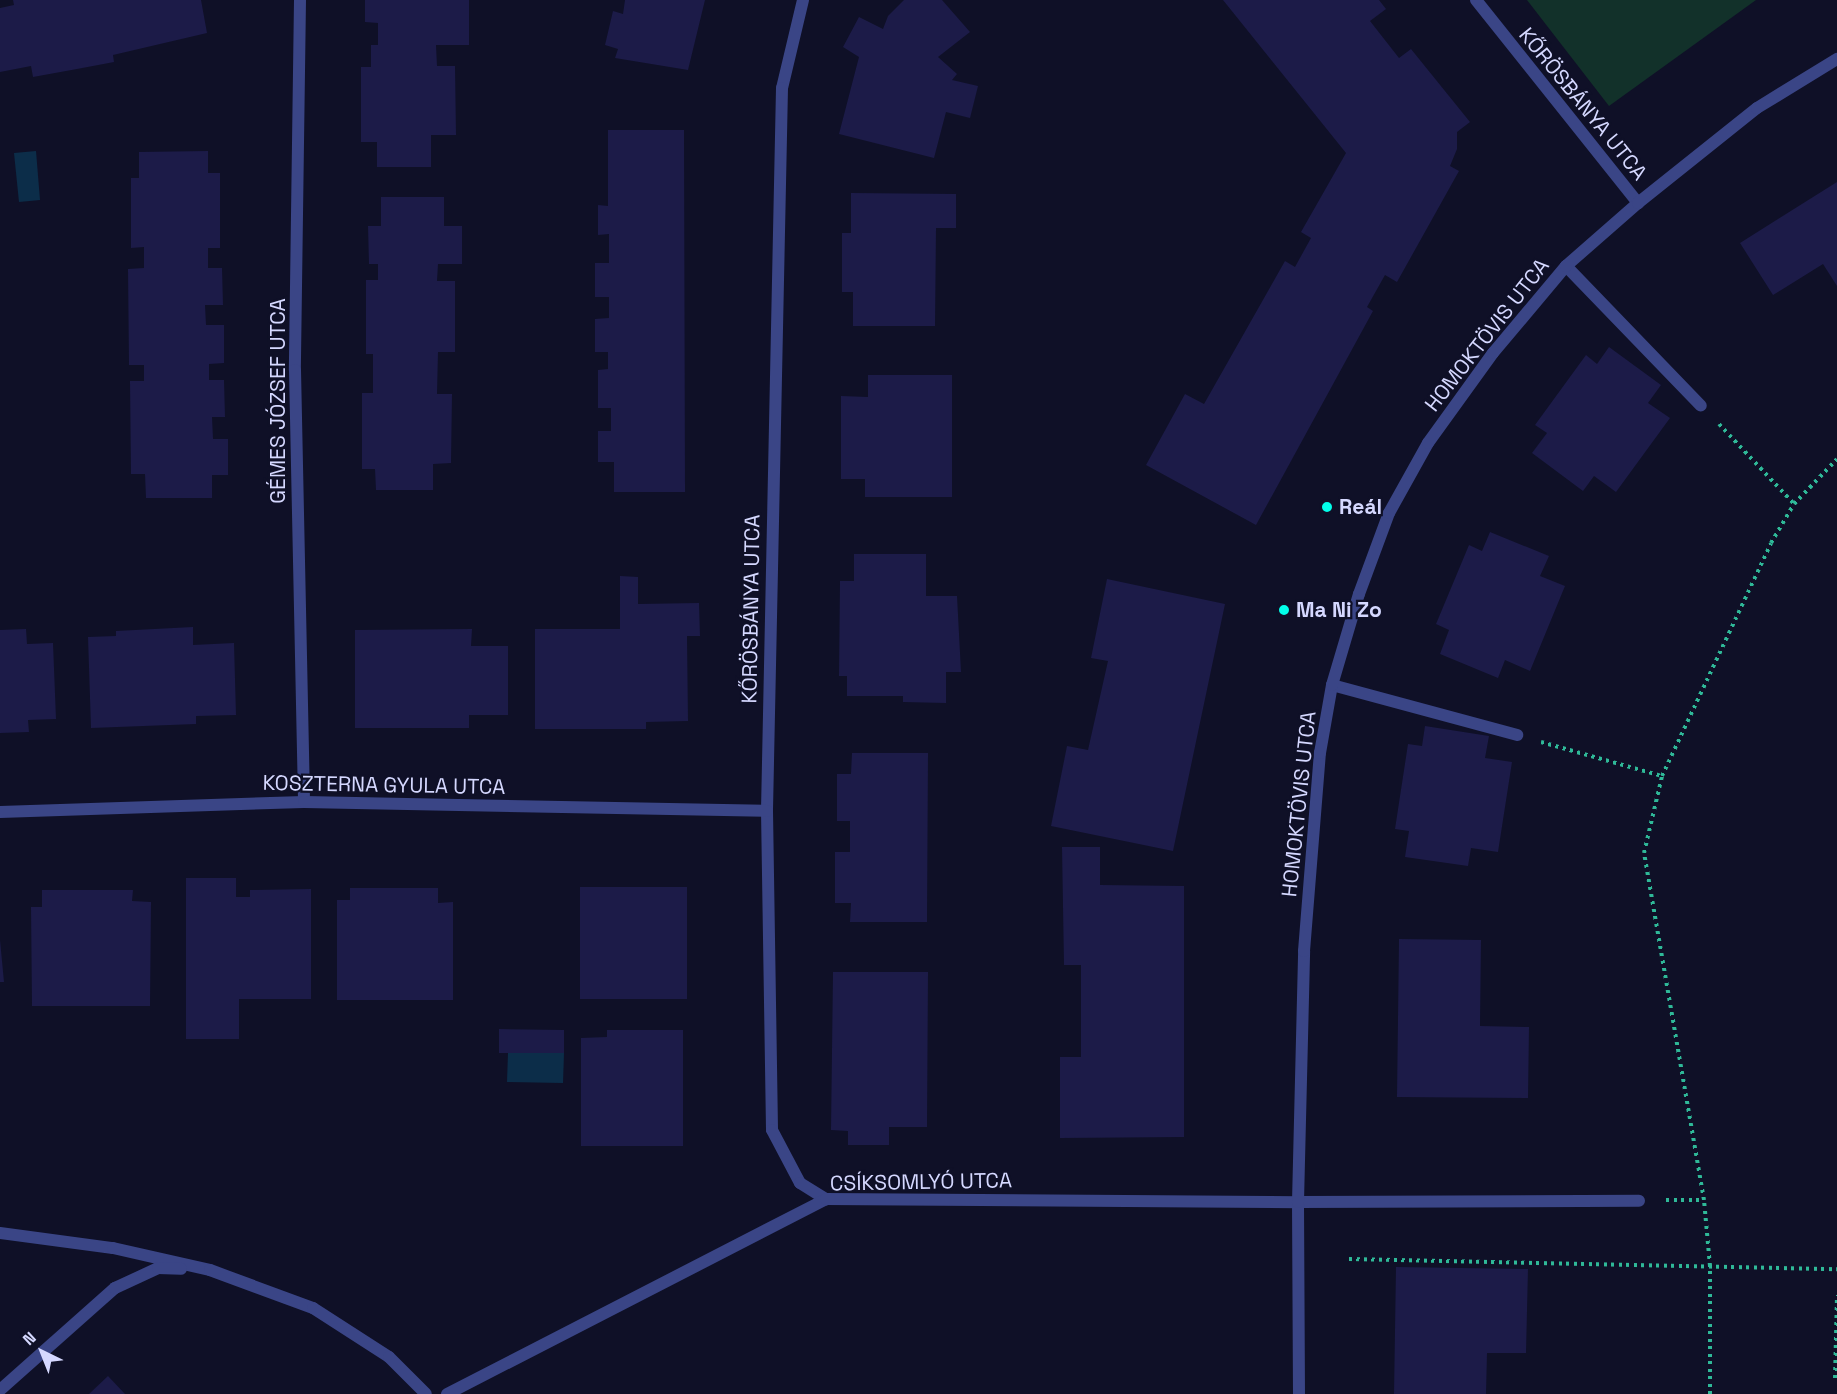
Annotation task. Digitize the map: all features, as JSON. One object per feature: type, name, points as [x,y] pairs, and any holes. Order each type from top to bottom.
[{"type":"street","name":"GÉMES JÓZSEF UTCA","points":[[300,0],[295,370],[304,802]]},
{"type":"street","name":"KŐRÖSBÁNYA UTCA","points":[[802,0],[782,88],[767,811],[772,1130],[800,1183],[826,1199]]},
{"type":"street","name":"KŐRÖSBÁNYA UTCA","points":[[1476,0],[1638,203]]},
{"type":"street","name":"HOMOKTÖVIS UTCA","points":[[1299,1394],[1298,1202],[1311,843],[1320,753],[1332,685],[1359,594],[1395,503],[1428,443],[1493,353],[1566,266],[1638,203],[1757,108],[1837,59]]},
{"type":"street","points":[[1566,266],[1701,406]]},
{"type":"street","points":[[1332,685],[1516,735]]},
{"type":"street","name":"KOSZTERNA GYULA UTCA","points":[[0,812],[304,802],[767,811]]},
{"type":"street","name":"CSÍKSOMLYÓ UTCA","points":[[447,1394],[826,1199],[1298,1202],[1639,1201]]},
{"type":"street","points":[[0,1233],[113,1248],[210,1270],[313,1308],[389,1357],[426,1394]]},
{"type":"street","points":[[0,1390],[115,1288],[158,1268],[210,1270]]},
{"type":"path","points":[[1701,406],[1794,504]]},
{"type":"path","points":[[1710,1394],[1710,1266],[1704,1200],[1644,853],[1662,776],[1771,543],[1794,504],[1837,459]]},
{"type":"path","points":[[1516,735],[1662,776]]},
{"type":"path","points":[[1639,1201],[1704,1200]]},
{"type":"path","points":[[1350,1259],[1837,1269]]},
{"type":"path","points":[[1835,1378],[1837,1295]]},
{"type":"green space","points":[[1527,0],[1756,0],[1609,106]]},
{"type":"water","points":[[36,151],[40,200],[19,202],[14,153]]},
{"type":"water","points":[[508,1053],[564,1053],[563,1083],[507,1082]]},
{"type":"building","points":[[13,0],[201,0],[207,33],[113,55],[114,62],[77,69],[33,77],[31,66],[0,72],[0,8],[14,5]]},
{"type":"building","points":[[365,0],[469,0],[469,45],[436,45],[437,66],[455,66],[456,135],[431,135],[431,167],[377,167],[377,142],[361,142],[361,67],[371,67],[371,45],[378,45],[378,23],[365,22]]},
{"type":"building","points":[[625,0],[705,0],[688,70],[615,58],[618,49],[605,45],[613,11],[623,14]]},
{"type":"building","points":[[904,0],[942,0],[970,32],[938,57],[957,74],[952,80],[978,86],[970,118],[946,112],[934,158],[839,134],[859,57],[843,47],[859,17],[883,29],[888,16]]},
{"type":"building","points":[[1223,0],[1379,0],[1386,9],[1370,21],[1399,58],[1411,49],[1470,122],[1457,132],[1457,149],[1450,166],[1459,171],[1397,282],[1385,275],[1367,307],[1373,311],[1256,525],[1146,465],[1185,394],[1204,404],[1285,261],[1295,267],[1311,238],[1301,232],[1346,153]]},
{"type":"building","points":[[608,130],[684,130],[685,492],[614,492],[614,462],[598,462],[598,431],[611,431],[611,408],[598,408],[598,370],[608,369],[608,352],[595,352],[595,319],[609,318],[609,297],[595,297],[595,263],[609,263],[609,234],[598,235],[598,205],[608,206]]},
{"type":"building","points":[[208,151],[208,173],[220,173],[220,248],[208,248],[208,268],[222,268],[223,305],[205,305],[206,325],[224,325],[224,363],[209,364],[209,380],[224,380],[225,417],[212,417],[213,439],[228,439],[228,475],[212,475],[212,498],[146,498],[145,474],[131,474],[130,381],[144,381],[144,365],[129,365],[128,269],[144,268],[144,247],[131,248],[131,178],[139,178],[139,152]]},
{"type":"building","points":[[1837,182],[1837,286],[1823,264],[1773,295],[1740,243]]},
{"type":"building","points":[[851,193],[956,194],[956,228],[936,228],[935,326],[853,326],[853,292],[842,292],[842,233],[851,233]]},
{"type":"building","points":[[381,197],[444,197],[444,226],[462,226],[462,264],[438,264],[437,281],[455,281],[455,352],[438,352],[437,394],[452,394],[451,463],[433,464],[433,490],[376,490],[375,469],[362,469],[362,393],[373,393],[373,354],[366,354],[366,280],[378,280],[378,264],[369,264],[368,226],[381,226]]},
{"type":"building","points":[[1609,347],[1661,385],[1648,403],[1670,418],[1616,492],[1594,476],[1583,491],[1532,453],[1547,433],[1535,425],[1586,355],[1597,364]]},
{"type":"building","points":[[868,375],[952,375],[952,497],[865,497],[865,479],[841,479],[841,396],[868,397]]},
{"type":"building","points":[[1490,532],[1549,556],[1540,576],[1565,586],[1530,671],[1505,660],[1498,678],[1440,654],[1449,630],[1436,624],[1469,545],[1482,551]]},
{"type":"building","points":[[854,554],[926,554],[926,596],[957,596],[961,672],[946,672],[946,703],[903,702],[903,696],[847,696],[847,676],[839,676],[840,581],[854,581]]},
{"type":"building","points":[[620,576],[638,577],[638,604],[699,603],[700,636],[687,636],[688,721],[646,722],[646,729],[535,729],[535,629],[620,629]]},
{"type":"building","points":[[1107,579],[1225,604],[1173,851],[1051,826],[1067,746],[1088,750],[1108,661],[1091,658]]},
{"type":"building","points":[[193,627],[193,645],[234,643],[236,715],[196,716],[196,724],[91,728],[88,637],[116,636],[116,631]]},
{"type":"building","points":[[26,629],[27,644],[53,643],[56,719],[28,720],[29,732],[0,733],[0,630]]},
{"type":"building","points":[[472,629],[471,646],[508,646],[508,715],[469,715],[469,728],[355,728],[355,630]]},
{"type":"building","points":[[1425,726],[1489,736],[1485,758],[1512,762],[1498,852],[1471,848],[1468,866],[1405,857],[1409,831],[1395,829],[1408,744],[1422,746]]},
{"type":"building","points":[[852,753],[928,753],[927,922],[850,922],[851,903],[835,903],[835,852],[850,852],[850,821],[837,821],[837,774],[851,774]]},
{"type":"building","points":[[1062,847],[1100,847],[1100,885],[1184,886],[1184,1137],[1060,1138],[1060,1057],[1081,1057],[1081,965],[1064,965]]},
{"type":"building","points":[[186,878],[236,878],[236,897],[250,897],[250,890],[311,889],[311,999],[239,999],[239,1039],[186,1039]]},
{"type":"building","points":[[580,887],[687,887],[687,999],[580,999]]},
{"type":"building","points":[[350,888],[438,888],[438,903],[453,902],[453,1000],[337,1000],[337,900],[350,900]]},
{"type":"building","points":[[42,890],[133,890],[132,901],[151,902],[150,1006],[32,1006],[31,907],[42,907]]},
{"type":"building","points":[[1399,939],[1481,940],[1480,1026],[1529,1027],[1528,1098],[1397,1097]]},
{"type":"building","points":[[0,940],[4,982],[0,982]]},
{"type":"building","points":[[833,972],[928,972],[927,1127],[889,1127],[889,1145],[848,1145],[848,1131],[831,1130]]},
{"type":"building","points":[[499,1029],[564,1030],[564,1053],[499,1053]]},
{"type":"building","points":[[607,1030],[683,1030],[683,1146],[581,1146],[581,1038],[607,1037]]},
{"type":"building","points":[[1396,1267],[1528,1269],[1526,1353],[1487,1353],[1486,1394],[1394,1394]]},
{"type":"building","points":[[108,1376],[125,1394],[89,1394]]},
{"type":"place","name":"Reál","points":[[1327,507]]},
{"type":"place","name":"Ma Ni Zo","points":[[1284,610]]}]
